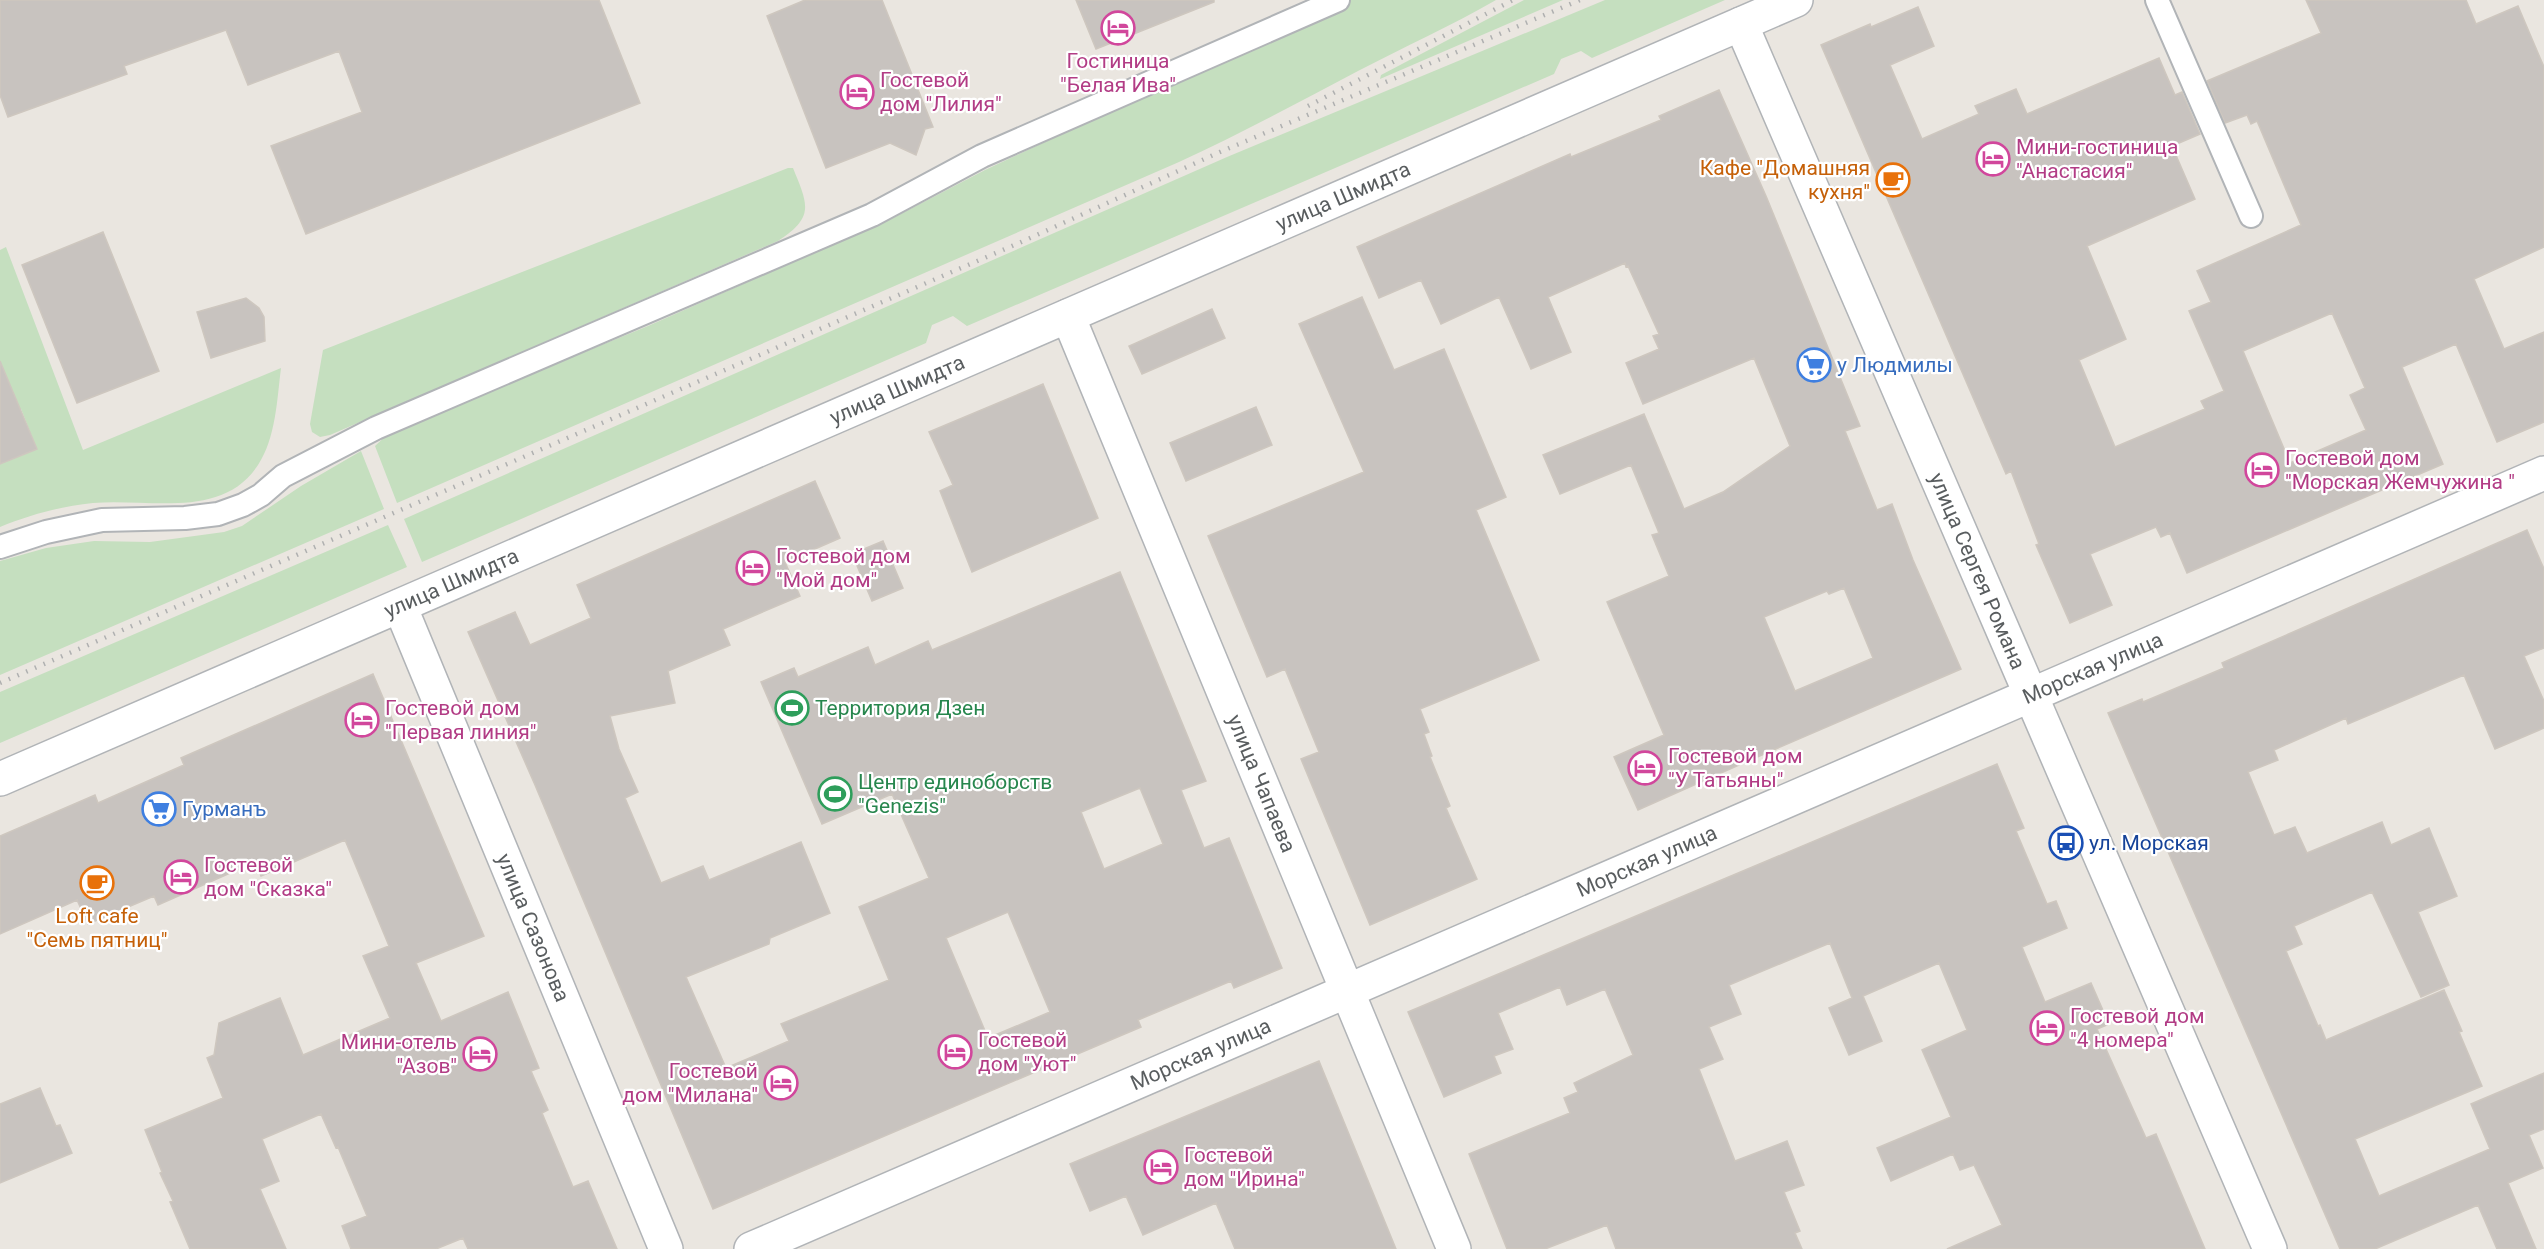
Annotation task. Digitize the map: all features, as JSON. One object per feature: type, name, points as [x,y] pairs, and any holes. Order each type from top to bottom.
[{"type":"street","name":"улица Шмидта","points":[[0,779],[1796,0]]},
{"type":"street","name":"улица Сергея Романа","points":[[1741,24],[2270,1249]]},
{"type":"street","name":"улица Чапаева","points":[[1068,316],[1349,990],[1454,1249]]},
{"type":"street","name":"Морская улица","points":[[751,1249],[2544,473]]},
{"type":"street","name":"улица Сазонова","points":[[400,606],[666,1249]]},
{"type":"lane","points":[[0,547],[46,532],[102,520],[185,518],[218,514],[243,505],[261,495],[283,476],[376,428],[872,215],[982,156],[1338,0]]},
{"type":"lane","points":[[2157,0],[2251,216]]},
{"type":"green space","points":[[1348,0],[1496,0],[1179,162],[397,503],[375,446],[391,431],[648,326],[893,218],[985,170]]},
{"type":"green space","points":[[1524,0],[1563,0],[1380,79],[1381,75]]},
{"type":"green space","points":[[1605,0],[1725,0],[1592,58],[1581,51],[1561,59],[1554,74],[967,326],[953,316],[932,325],[926,343],[422,562],[404,519],[1227,157]]},
{"type":"green space","points":[[788,168],[793,168],[805,201],[805,209],[798,225],[778,241],[330,435],[320,437],[312,432],[310,424],[323,350]]},
{"type":"green space","points":[[6,247],[83,450],[281,368],[275,418],[269,443],[258,465],[243,482],[225,493],[205,500],[183,503],[81,504],[46,512],[0,527],[0,463],[37,449],[21,409],[0,417],[0,250]]},
{"type":"green space","points":[[361,451],[384,509],[0,675],[0,561],[46,548],[94,541],[150,542],[224,532],[242,526],[301,486]]},
{"type":"green space","points":[[388,525],[407,567],[0,743],[0,692]]},
{"type":"building","points":[[0,0],[599,0],[640,103],[306,234],[271,146],[362,112],[339,51],[248,85],[226,30],[124,66],[127,74],[8,117],[0,95]]},
{"type":"building","name":"Гостевой дом \"Лилия\"","points":[[805,0],[882,0],[933,127],[925,129],[916,155],[890,143],[826,168],[767,16]]},
{"type":"building","name":"Гостиница \"Белая Ива\"","points":[[1076,0],[1214,0],[1214,2],[1096,49]]},
{"type":"building","points":[[2306,0],[2466,0],[2476,24],[2518,6],[2544,67],[2544,247],[2474,279],[2504,349],[2544,332],[2544,422],[2497,442],[2456,344],[2402,367],[2443,464],[2187,573],[2170,533],[2161,537],[2156,527],[2090,554],[2112,605],[2070,623],[2036,545],[2039,544],[2011,471],[2006,474],[1821,45],[1918,7],[1934,46],[1890,65],[1922,139],[1979,114],[1975,106],[2016,89],[2027,114],[2159,58],[2175,95],[2182,92],[2200,134],[2172,146],[2195,199],[2087,246],[2126,339],[2079,360],[2115,447],[2205,409],[2201,401],[2224,391],[2189,311],[2211,302],[2197,271],[2301,225],[2257,121],[2251,124],[2247,115],[2225,123],[2207,81],[2321,33]],"holes":[[[2332,313],[2365,388],[2350,395],[2366,430],[2290,463],[2243,351]]]},
{"type":"building","points":[[1719,90],[1766,196],[1860,426],[1845,431],[1877,510],[1892,504],[1913,560],[1961,669],[1638,810],[1614,757],[1664,735],[1607,602],[1669,576],[1652,535],[1659,533],[1631,465],[1560,494],[1543,455],[1644,414],[1684,509],[1723,492],[1790,446],[1754,358],[1643,404],[1626,363],[1659,349],[1653,336],[1659,334],[1625,263],[1548,297],[1571,352],[1531,369],[1499,297],[1441,324],[1421,280],[1379,298],[1357,247],[1570,154],[1571,157],[1661,120],[1659,116]],"holes":[[[1844,588],[1873,658],[1795,691],[1764,617],[1827,591],[1829,594]]]},
{"type":"building","points":[[103,232],[159,371],[77,403],[22,265]]},
{"type":"building","points":[[1362,297],[1394,370],[1444,349],[1506,497],[1476,510],[1539,660],[1420,709],[1429,732],[1424,734],[1432,756],[1430,757],[1450,806],[1446,808],[1477,879],[1370,925],[1301,759],[1319,752],[1285,669],[1267,677],[1208,536],[1364,472],[1299,324]]},
{"type":"building","points":[[246,298],[259,308],[264,317],[265,341],[211,358],[197,312]]},
{"type":"building","points":[[1212,309],[1225,338],[1142,374],[1129,346]]},
{"type":"building","points":[[0,361],[37,449],[0,464]]},
{"type":"building","points":[[1043,384],[1098,518],[972,572],[940,491],[953,485],[929,432]]},
{"type":"building","points":[[1256,407],[1272,445],[1186,481],[1170,443]]},
{"type":"building","points":[[815,481],[840,538],[785,562],[800,596],[723,629],[730,645],[668,671],[675,703],[610,716],[619,749],[638,792],[625,798],[661,883],[703,866],[709,880],[801,842],[830,913],[770,938],[769,944],[686,977],[726,1068],[789,1041],[781,1024],[889,980],[859,907],[929,878],[892,794],[822,824],[761,682],[794,668],[798,677],[868,647],[875,665],[928,641],[932,650],[1120,572],[1206,781],[1181,790],[1204,848],[1229,838],[1282,968],[1234,988],[1231,981],[1138,1020],[1141,1027],[713,1209],[535,785],[468,632],[515,612],[530,645],[591,618],[577,585]],"holes":[[[1140,788],[1163,844],[1104,869],[1081,812]],[[1008,912],[1050,1012],[988,1038],[946,938]]]},
{"type":"building","points":[[2527,530],[2544,569],[2544,648],[2524,656],[2544,701],[2544,728],[2495,749],[2464,675],[2348,724],[2346,718],[2274,750],[2278,760],[2248,772],[2274,835],[2295,827],[2307,853],[2382,822],[2391,845],[2429,828],[2457,896],[2418,912],[2449,985],[2421,997],[2372,892],[2294,926],[2302,944],[2286,951],[2326,1040],[2444,990],[2462,1031],[2459,1032],[2482,1086],[2355,1139],[2379,1196],[2490,1149],[2471,1104],[2544,1073],[2544,1129],[2529,1135],[2543,1168],[2508,1183],[2536,1249],[2497,1249],[2478,1205],[2375,1249],[2340,1249],[2108,713],[2142,699],[2143,702],[2224,668],[2222,663]]},
{"type":"building","points":[[883,541],[903,588],[872,601],[852,554]]},
{"type":"building","points":[[373,674],[484,936],[416,963],[441,1021],[508,992],[539,1068],[531,1071],[548,1110],[542,1113],[573,1187],[588,1181],[617,1249],[468,1249],[463,1238],[436,1249],[351,1249],[342,1226],[367,1216],[338,1147],[336,1148],[321,1114],[262,1139],[279,1181],[260,1189],[286,1249],[190,1249],[170,1202],[173,1201],[160,1173],[162,1172],[145,1130],[223,1098],[207,1058],[214,1055],[219,1023],[280,998],[303,1055],[390,1018],[363,956],[389,946],[345,840],[261,876],[255,862],[158,905],[154,896],[88,924],[77,900],[0,934],[0,836],[95,795],[98,803],[184,765],[181,758]]},
{"type":"building","points":[[1997,764],[2024,828],[2016,831],[2047,904],[2056,901],[2067,928],[2022,947],[2045,1002],[2091,983],[2109,1024],[2097,1029],[2146,1138],[2156,1134],[2205,1249],[1947,1249],[2002,1225],[1974,1165],[1960,1170],[1953,1154],[1891,1181],[1877,1148],[1951,1117],[1922,1050],[1967,1030],[1939,963],[1863,996],[1882,1041],[1849,1055],[1829,1008],[1852,998],[1830,943],[1729,985],[1741,1014],[1709,1027],[1723,1059],[1699,1069],[1735,1161],[1787,1141],[1804,1185],[1784,1192],[1800,1231],[1795,1233],[1802,1249],[1616,1249],[1607,1225],[1545,1249],[1507,1249],[1469,1154],[1570,1113],[1564,1098],[1578,1092],[1574,1083],[1633,1055],[1605,989],[1567,1005],[1560,987],[1498,1013],[1513,1049],[1494,1056],[1501,1073],[1444,1097],[1408,1012]]},
{"type":"building","points":[[1319,1061],[1396,1249],[1235,1249],[1216,1203],[1143,1235],[1126,1196],[1090,1211],[1070,1164]]},
{"type":"building","points":[[40,1088],[56,1126],[60,1125],[72,1153],[0,1183],[0,1104]]},
{"type":"railway","points":[[1308,106],[1513,0]]},
{"type":"railway","points":[[0,683],[1019,243],[1220,152],[1580,0]]},
{"type":"place","name":"Гостиница \"Белая Ива\"","points":[[1118,28]]},
{"type":"place","name":"Гостевой дом \"Лилия\"","points":[[857,92]]},
{"type":"place","name":"Мини-гостиница \"Анастасия\"","points":[[1993,159]]},
{"type":"place","name":"Кафе \"Домашняя кухня\"","points":[[1893,180]]},
{"type":"place","name":"у Людмилы","points":[[1814,365]]},
{"type":"place","name":"Гостевой дом \"Морская Жемчужина \"","points":[[2262,470]]},
{"type":"place","name":"Гостевой дом \"Мой дом\"","points":[[753,568]]},
{"type":"place","name":"Территория Дзен","points":[[792,708]]},
{"type":"place","name":"Гостевой дом \"Первая линия\"","points":[[362,720]]},
{"type":"place","name":"Гостевой дом \"У Татьяны\"","points":[[1645,768]]},
{"type":"place","name":"Центр единоборств \"Genezis\"","points":[[835,794]]},
{"type":"place","name":"Гурманъ","points":[[159,809]]},
{"type":"place","name":"ул. Морская","points":[[2066,843]]},
{"type":"place","name":"Гостевой дом \"Сказка\"","points":[[181,877]]},
{"type":"place","name":"Loft cafe \"Семь пятниц\"","points":[[97,883]]},
{"type":"place","name":"Гостевой дом \"4 номера\"","points":[[2047,1028]]},
{"type":"place","name":"Гостевой дом \"Уют\"","points":[[955,1052]]},
{"type":"place","name":"Мини-отель \"Азов\"","points":[[480,1054]]},
{"type":"place","name":"Гостевой дом \"Милана\"","points":[[781,1083]]},
{"type":"place","name":"Гостевой дом \"Ирина\"","points":[[1161,1167]]}]
